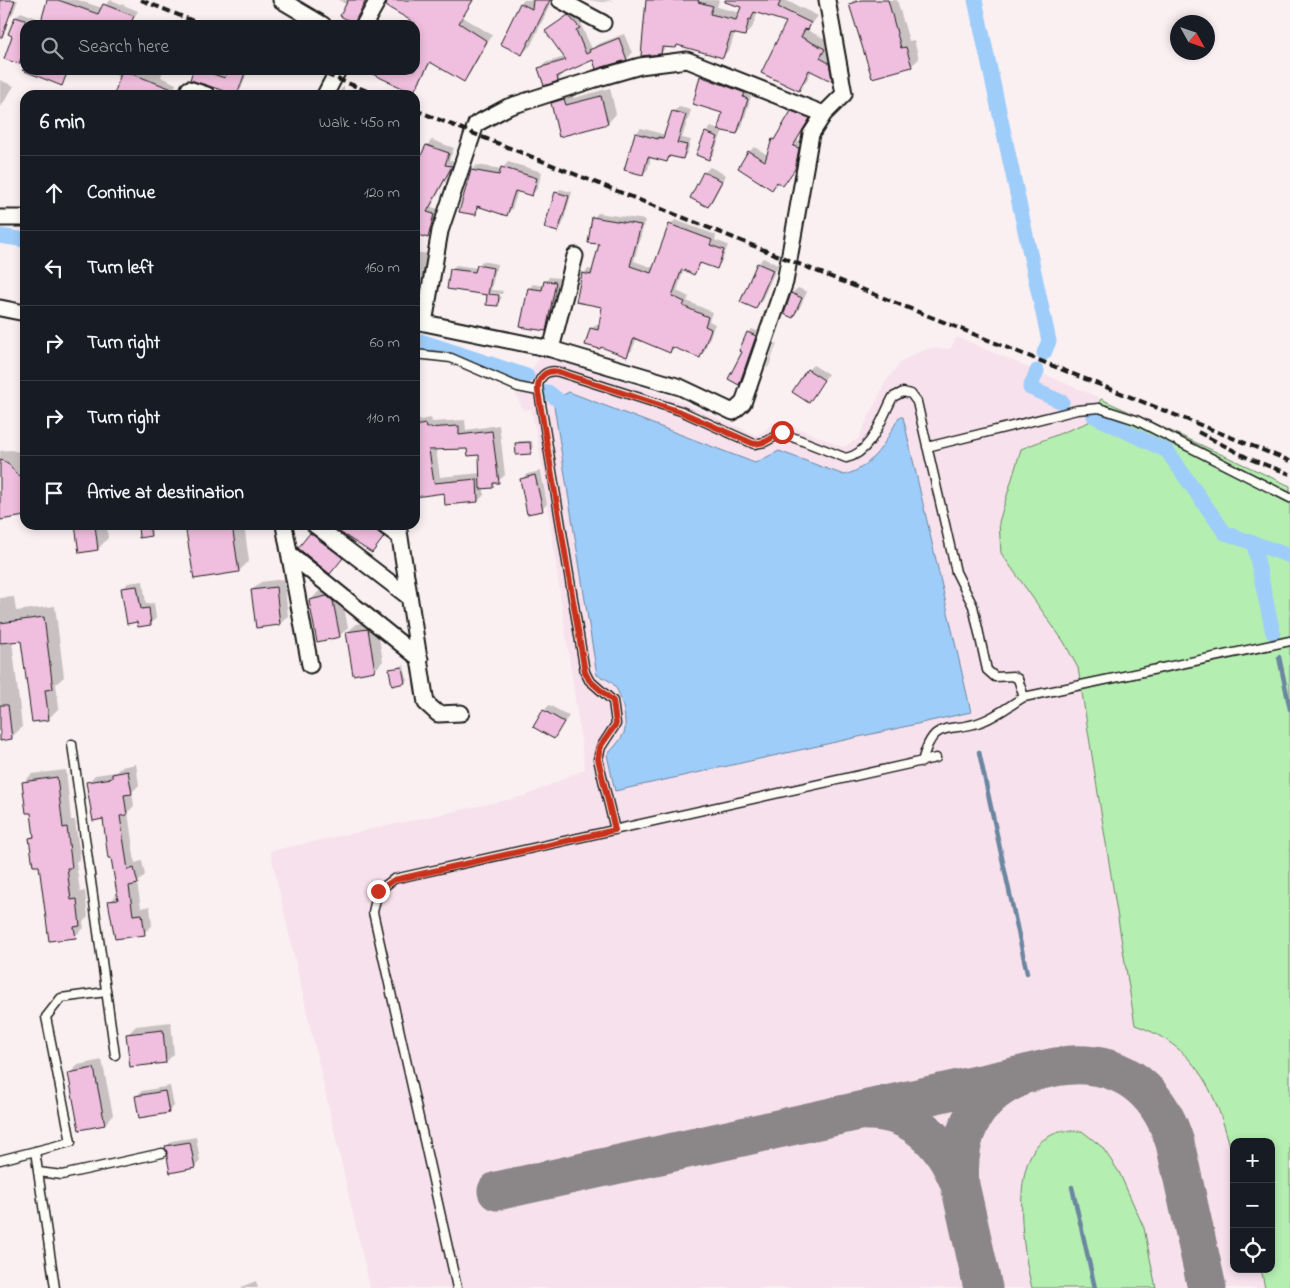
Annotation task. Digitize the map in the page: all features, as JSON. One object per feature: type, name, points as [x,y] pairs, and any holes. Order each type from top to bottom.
[{"type":"street","points":[[281,0],[315,20]]},
{"type":"street","points":[[367,20],[378,0]]},
{"type":"street","points":[[560,0],[603,23]]},
{"type":"street","points":[[420,322],[551,349],[680,387],[733,412],[743,402],[785,282],[811,134],[824,114],[844,94],[827,0]]},
{"type":"street","points":[[420,318],[440,231],[476,124],[508,107],[640,66],[687,60],[824,114]]},
{"type":"street","points":[[328,90],[335,75]]},
{"type":"street","points":[[0,218],[20,218]]},
{"type":"street","points":[[551,349],[574,256]]},
{"type":"street","points":[[0,308],[20,313]]},
{"type":"street","points":[[285,530],[310,665]]},
{"type":"street","points":[[322,530],[409,597]]},
{"type":"street","points":[[399,531],[426,703],[438,714],[461,713]]},
{"type":"street","points":[[290,554],[420,659]]},
{"type":"lane","points":[[420,355],[451,358],[518,387],[538,391]]},
{"type":"lane","points":[[615,830],[598,759],[600,747],[616,724],[613,701],[589,680],[585,672],[538,391],[542,376],[555,371],[681,412],[754,444],[765,442],[782,432],[846,458],[854,455],[872,440],[892,397],[903,392],[911,394],[917,402],[956,572],[973,606],[987,670],[995,677],[1013,676],[1018,679],[1024,697]]},
{"type":"lane","points":[[927,447],[1077,410],[1099,408],[1136,420],[1290,498]]},
{"type":"lane","points":[[922,762],[927,743],[932,736],[950,728],[986,720],[1024,697],[1290,641]]},
{"type":"lane","points":[[72,744],[115,1055]]},
{"type":"lane","points":[[457,1288],[373,912],[374,899],[378,891],[394,880],[936,758]]},
{"type":"lane","points":[[0,1160],[70,1142],[46,1017],[61,998],[106,992]]},
{"type":"lane","points":[[34,1151],[55,1288]]},
{"type":"lane","points":[[38,1172],[62,1175],[162,1153]]},
{"type":"shaded area","points":[[957,337],[1142,416],[1290,486],[1290,1288],[370,1288],[270,851],[525,796],[585,769],[540,453],[531,409],[523,410],[516,394],[519,378],[527,376],[542,355],[676,399],[756,435],[765,431],[772,423],[779,420],[843,447],[858,439],[886,381],[901,362],[914,354],[930,348],[950,349]]},
{"type":"green space","points":[[1101,399],[1290,486],[1290,1288],[1265,1288],[1262,1273],[1275,1273],[1275,1138],[1230,1138],[1230,1146],[1213,1097],[1203,1078],[1191,1062],[1176,1047],[1158,1035],[1135,1025],[1078,668],[1064,642],[1001,553],[999,522],[1021,449],[1089,422]]},
{"type":"green space","points":[[1059,1131],[1082,1131],[1102,1147],[1119,1172],[1144,1228],[1156,1288],[1032,1288],[1023,1234],[1022,1192],[1025,1173],[1030,1156],[1039,1143]]},
{"type":"water","points":[[569,392],[755,463],[779,451],[844,475],[871,460],[884,444],[899,417],[903,417],[971,712],[615,791],[607,755],[624,733],[625,721],[621,698],[615,686],[597,675],[554,406],[556,399]]},
{"type":"building","points":[[0,0],[15,0],[2,37],[0,37]]},
{"type":"building","points":[[47,0],[58,0],[98,14],[103,4],[134,16],[132,20],[41,20]]},
{"type":"building","points":[[348,0],[366,0],[356,20],[348,20],[340,16]]},
{"type":"building","points":[[387,0],[473,0],[459,23],[487,41],[464,82],[430,62],[415,90],[407,90],[375,75],[420,75],[420,20],[410,20],[386,6]]},
{"type":"building","points":[[533,0],[550,0],[522,55],[500,44],[520,3],[532,9]]},
{"type":"building","points":[[646,0],[699,0],[698,2],[713,6],[710,14],[736,20],[741,7],[725,2],[725,0],[781,0],[778,7],[811,23],[808,30],[805,29],[801,37],[825,49],[820,58],[829,63],[832,79],[831,81],[809,70],[799,91],[761,73],[786,22],[754,12],[751,20],[749,19],[745,36],[731,33],[723,58],[677,45],[676,48],[662,47],[661,54],[641,56]]},
{"type":"building","points":[[861,0],[888,0],[901,48],[906,47],[912,67],[872,78],[849,4]]},
{"type":"building","points":[[568,15],[580,28],[576,30],[586,54],[590,52],[589,50],[619,38],[627,60],[596,69],[593,60],[557,76],[558,81],[544,86],[538,68],[566,60],[545,31]]},
{"type":"building","points":[[15,17],[25,20],[20,20],[19,64],[4,59],[12,36],[8,34]]},
{"type":"building","points":[[34,75],[66,75],[62,86]]},
{"type":"building","points":[[120,75],[135,75],[175,90],[116,90]]},
{"type":"building","points":[[192,75],[216,75],[225,78],[226,75],[244,75],[239,90],[221,90],[190,80]]},
{"type":"building","points":[[700,76],[745,93],[743,97],[748,99],[737,134],[718,130],[722,113],[693,104]]},
{"type":"building","points":[[601,96],[608,124],[559,137],[551,103],[564,99],[566,105]]},
{"type":"building","points":[[672,111],[686,115],[677,143],[687,145],[683,159],[669,156],[667,162],[648,157],[643,175],[624,170],[635,133],[658,139],[658,137],[663,138]]},
{"type":"building","points":[[791,111],[810,118],[793,146],[799,148],[795,169],[783,186],[777,182],[772,190],[738,168],[748,151],[765,161],[772,139],[774,140]]},
{"type":"building","points":[[705,132],[718,137],[709,160],[696,155]]},
{"type":"building","points":[[426,145],[449,153],[445,165],[452,166],[427,212],[434,214],[428,238],[420,236],[420,158]]},
{"type":"building","points":[[501,167],[537,178],[532,196],[515,191],[507,216],[477,206],[476,215],[459,212],[471,170],[499,175]]},
{"type":"building","points":[[703,172],[722,181],[708,207],[690,198]]},
{"type":"building","points":[[555,192],[569,196],[558,232],[544,228]]},
{"type":"building","points":[[592,217],[641,225],[630,266],[651,273],[669,224],[712,240],[710,245],[724,250],[717,269],[700,263],[694,275],[682,269],[672,296],[685,302],[683,306],[708,317],[705,326],[711,329],[700,358],[672,347],[670,353],[634,338],[627,357],[601,347],[600,349],[585,345],[590,328],[598,330],[602,307],[576,302],[582,273],[591,275],[599,244],[588,243]]},
{"type":"building","points":[[757,263],[773,270],[756,309],[740,302]]},
{"type":"building","points":[[477,265],[493,268],[488,294],[499,295],[498,306],[486,305],[487,295],[447,289],[450,269],[475,272]]},
{"type":"building","points":[[544,281],[556,282],[546,331],[520,327],[528,288],[542,290]]},
{"type":"building","points":[[791,293],[802,298],[793,318],[784,314]]},
{"type":"building","points":[[747,332],[756,336],[739,385],[728,379],[742,352],[739,351]]},
{"type":"building","points":[[807,369],[824,380],[809,403],[792,392]]},
{"type":"building","points":[[425,424],[426,428],[459,426],[459,435],[492,431],[499,483],[493,483],[493,488],[480,489],[479,455],[468,456],[467,449],[429,450],[434,483],[477,479],[478,502],[445,505],[444,493],[420,496],[420,425]]},
{"type":"building","points":[[530,442],[531,454],[516,455],[515,443]]},
{"type":"building","points":[[0,460],[8,463],[18,476],[20,476],[20,517],[0,520]]},
{"type":"building","points":[[535,475],[543,511],[527,514],[520,479]]},
{"type":"building","points":[[76,530],[96,530],[98,550],[79,553]]},
{"type":"building","points":[[138,530],[150,530],[151,536],[139,538]]},
{"type":"building","points":[[186,530],[233,530],[239,572],[194,579]]},
{"type":"building","points":[[375,530],[384,537],[372,553],[338,531]]},
{"type":"building","points":[[310,533],[343,558],[330,574],[298,548]]},
{"type":"building","points":[[137,586],[141,609],[149,608],[151,625],[138,627],[137,622],[127,624],[121,588]]},
{"type":"building","points":[[276,587],[280,625],[256,628],[251,590]]},
{"type":"building","points":[[327,596],[333,601],[340,637],[317,642],[309,600]]},
{"type":"building","points":[[44,617],[53,689],[45,690],[49,720],[32,722],[21,641],[0,643],[0,623]]},
{"type":"building","points":[[368,629],[375,671],[353,675],[346,632]]},
{"type":"building","points":[[402,667],[405,683],[392,686],[389,669]]},
{"type":"building","points":[[0,705],[8,705],[12,739],[0,741]]},
{"type":"building","points":[[543,710],[564,722],[554,739],[533,727]]},
{"type":"building","points":[[128,771],[132,794],[124,795],[127,815],[120,816],[128,870],[134,868],[138,884],[129,886],[133,915],[142,914],[145,935],[115,939],[108,901],[118,900],[111,858],[108,858],[103,819],[93,821],[86,782],[112,778],[112,774]]},
{"type":"building","points":[[57,777],[63,828],[67,827],[72,868],[67,868],[71,900],[77,899],[80,926],[74,927],[76,938],[49,941],[39,866],[33,866],[29,838],[34,837],[31,813],[26,813],[22,782]]},
{"type":"building","points":[[163,1030],[166,1063],[130,1067],[126,1034]]},
{"type":"building","points":[[94,1068],[105,1125],[79,1130],[68,1073]]},
{"type":"building","points":[[165,1091],[169,1113],[139,1118],[135,1096]]},
{"type":"building","points":[[190,1142],[195,1168],[170,1173],[165,1146]]},
{"type":"waterway","points":[[975,0],[1049,341],[1044,353]]},
{"type":"waterway","points":[[0,236],[20,239]]},
{"type":"waterway","points":[[420,341],[527,376]]},
{"type":"waterway","points":[[1037,371],[1030,388],[1062,402]]},
{"type":"waterway","points":[[548,392],[572,411]]},
{"type":"waterway","points":[[1094,416],[1167,451],[1225,533],[1290,556]]},
{"type":"waterway","points":[[1254,545],[1273,633]]},
{"type":"waterway","points":[[1279,657],[1290,709]]},
{"type":"waterway","points":[[979,752],[1027,973]]},
{"type":"waterway","points":[[1072,1187],[1095,1288]]},
{"type":"taxiway","points":[[497,1191],[1049,1068],[1067,1065],[1102,1067],[1118,1072],[1144,1089],[1154,1100],[1169,1127],[1175,1143],[1207,1288]]},
{"type":"taxiway","points":[[867,1111],[884,1112],[899,1116],[926,1132],[946,1156],[960,1185],[959,1168],[961,1152],[970,1122],[988,1097],[1016,1079]]},
{"type":"taxiway","points":[[960,1185],[983,1288]]},
{"type":"railway","points":[[141,0],[191,20]]},
{"type":"railway","points":[[327,75],[365,90]]},
{"type":"railway","points":[[420,112],[1290,461]]},
{"type":"railway","points":[[1198,432],[1250,459],[1290,474]]},
{"type":"route","points":[[378,891],[394,880],[615,830],[598,759],[600,747],[614,731],[616,724],[613,701],[589,680],[585,672],[538,391],[539,380],[542,376],[550,371],[559,372],[681,412],[754,444],[765,442],[782,432]]}]
